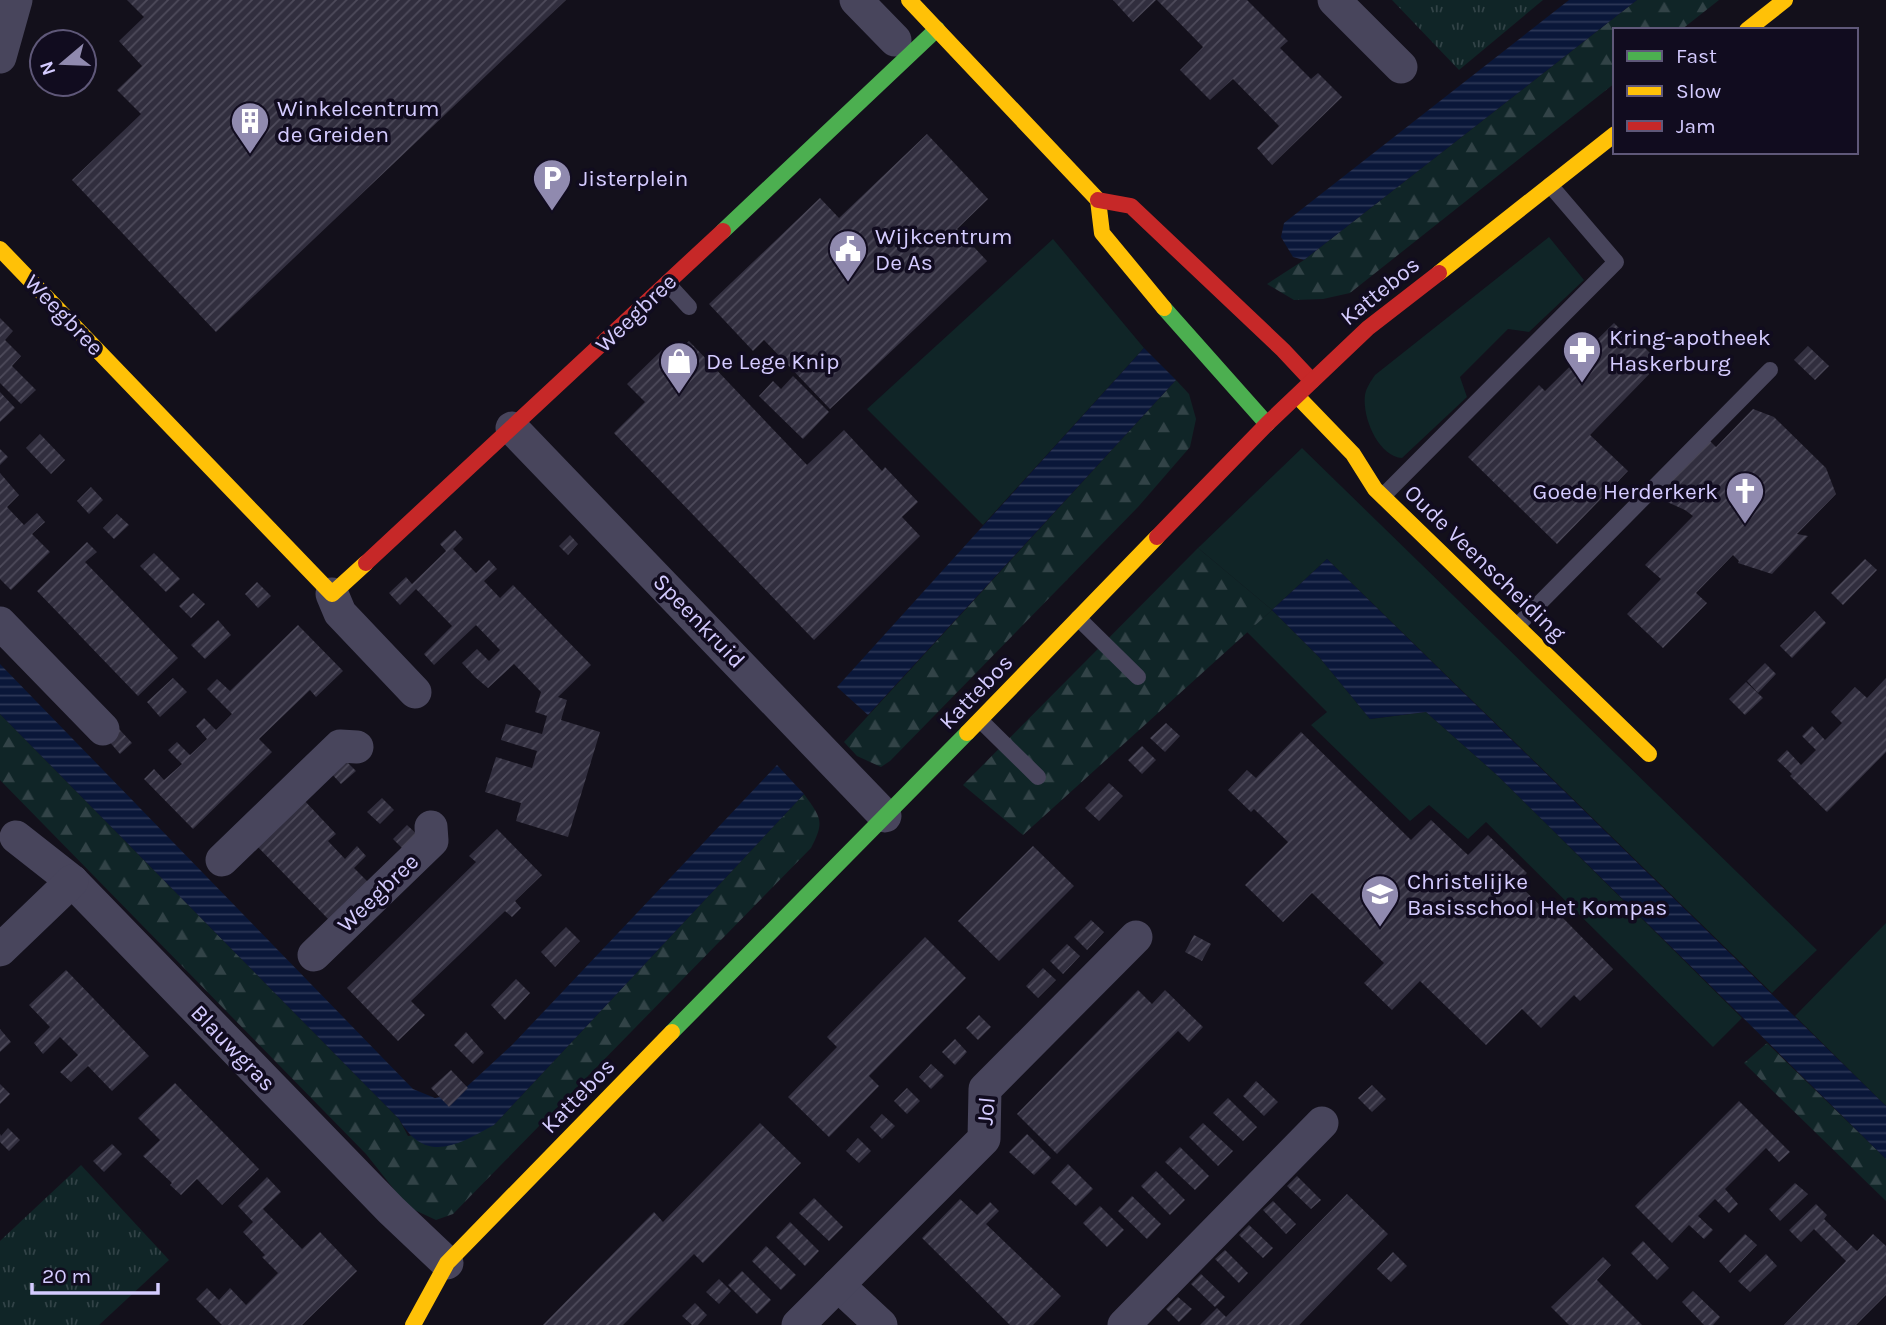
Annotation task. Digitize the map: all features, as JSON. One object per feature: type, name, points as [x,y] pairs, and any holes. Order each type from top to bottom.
[{"type":"street","points":[[0,57],[16,0]]},
{"type":"street","points":[[856,0],[895,40]]},
{"type":"street","points":[[909,0],[1098,200],[1102,233],[1182,330],[1267,424]]},
{"type":"street","points":[[1334,0],[1401,67]]},
{"type":"street","points":[[1750,28],[1785,0]]},
{"type":"street","name":"Weegbree","points":[[332,594],[937,29]]},
{"type":"street","name":"Kattebos","points":[[413,1325],[447,1263],[1267,424],[1368,328],[1613,136]]},
{"type":"street","points":[[1098,200],[1131,206],[1312,381]]},
{"type":"street","name":"Weegbree","points":[[0,249],[332,594],[340,613],[415,692]]},
{"type":"street","name":"Oude Veenscheiding","points":[[1297,396],[1353,454],[1376,489],[1649,754]]},
{"type":"street","name":"Speenkruid","points":[[512,428],[885,816]]},
{"type":"street","points":[[0,623],[103,729]]},
{"type":"street","points":[[222,860],[340,746],[358,747]]},
{"type":"street","name":"Weegbree","points":[[314,955],[432,841],[431,827]]},
{"type":"street","name":"Blauwgras","points":[[16,837],[72,881],[390,1210],[447,1263]]},
{"type":"street","points":[[0,950],[72,881]]},
{"type":"street","name":"Jol","points":[[798,1325],[984,1139],[985,1089],[1136,937]]},
{"type":"street","points":[[1124,1325],[1322,1124]]},
{"type":"street","points":[[838,1285],[881,1325]]},
{"type":"lane","points":[[1383,496],[1616,262],[1550,184]]},
{"type":"lane","points":[[667,283],[689,307]]},
{"type":"lane","points":[[1517,626],[1770,370]]},
{"type":"lane","points":[[1077,618],[1138,677]]},
{"type":"lane","points":[[980,720],[1038,777]]},
{"type":"green space","points":[[1392,0],[1543,0],[1459,70]]},
{"type":"green space","points":[[1637,0],[1719,0],[1684,28],[1613,28],[1613,85],[1350,293],[1323,299],[1294,300],[1267,284],[1304,260]]},
{"type":"green space","points":[[1549,237],[1584,280],[1529,332],[1508,329],[1460,377],[1467,397],[1402,458],[1393,456],[1373,434],[1366,414],[1366,392],[1375,375]]},
{"type":"green space","points":[[1053,239],[1144,348],[983,525],[867,409]]},
{"type":"green space","points":[[1176,380],[1189,394],[1196,419],[1190,447],[1138,507],[890,761],[881,767],[857,756],[844,742]]},
{"type":"green space","points":[[1302,448],[1817,950],[1772,993],[1327,559],[1272,610],[1198,548]]},
{"type":"green space","points":[[1198,548],[1272,610],[1023,835],[963,785]]},
{"type":"green space","points":[[1272,610],[1320,658],[1370,719],[1426,712],[1497,775],[1742,1018],[1713,1047],[1486,822],[1468,839],[1429,805],[1410,821],[1311,725],[1327,712],[1247,632]]},
{"type":"green space","points":[[0,714],[399,1119],[408,1136],[494,1125],[804,794],[817,815],[819,825],[811,848],[453,1214],[436,1220],[408,1207],[366,1154],[0,780]]},
{"type":"green space","points":[[1886,923],[1886,1106],[1795,1016]]},
{"type":"green space","points":[[1767,1043],[1886,1159],[1886,1201],[1744,1063]]},
{"type":"green space","points":[[81,1165],[169,1260],[99,1325],[0,1325],[0,1241]]},
{"type":"water","points":[[1569,0],[1637,0],[1304,260],[1293,257],[1281,237],[1284,223]]},
{"type":"water","points":[[1144,348],[1176,380],[868,715],[837,687]]},
{"type":"water","points":[[1327,559],[1886,1106],[1886,1159],[1497,775],[1426,712],[1370,719],[1320,658],[1272,610]]},
{"type":"water","points":[[0,664],[413,1089],[435,1098],[460,1093],[512,1045],[777,765],[804,794],[494,1125],[455,1144],[431,1146],[420,1142],[409,1133],[399,1119],[0,714]]},
{"type":"building","name":"Winkelcentrum de Greiden","points":[[127,0],[566,0],[216,332],[72,180],[141,114],[117,90],[142,66],[119,41],[144,17]]},
{"type":"building","points":[[1113,0],[1156,0],[1133,22]]},
{"type":"building","points":[[1157,0],[1247,0],[1288,41],[1280,48],[1311,79],[1318,73],[1342,97],[1272,165],[1257,148],[1279,126],[1233,79],[1210,100],[1180,70],[1203,47]]},
{"type":"building","name":"Wijkcentrum De As","points":[[927,134],[988,199],[957,229],[987,261],[830,409],[764,340],[753,351],[709,304],[820,198],[839,218]]},
{"type":"building","points":[[0,318],[13,331],[5,340],[21,356],[12,366],[36,390],[21,404],[0,383]]},
{"type":"building","points":[[1614,323],[1626,335],[1629,332],[1660,363],[1590,435],[1628,471],[1557,544],[1468,457],[1539,385],[1545,391]]},
{"type":"building","points":[[689,341],[807,465],[844,430],[882,471],[885,467],[918,502],[902,517],[920,536],[814,640],[614,433],[645,402],[627,384],[662,350],[671,359]]},
{"type":"building","points":[[1808,346],[1829,366],[1815,380],[1794,360]]},
{"type":"building","points":[[793,376],[829,412],[803,439],[759,396],[773,381],[781,389]]},
{"type":"building","points":[[0,392],[15,408],[0,422]]},
{"type":"building","name":"Goede Herderkerk","points":[[1753,409],[1774,417],[1826,468],[1836,494],[1797,534],[1808,536],[1772,574],[1738,563],[1733,555],[1696,593],[1707,603],[1663,648],[1627,614],[1661,579],[1645,565],[1693,516],[1654,496],[1709,440],[1716,447]]},
{"type":"building","points":[[40,434],[65,460],[51,474],[26,448]]},
{"type":"building","points":[[0,449],[8,457],[0,465]]},
{"type":"building","points":[[0,473],[19,495],[7,507],[24,525],[37,513],[45,522],[32,534],[50,552],[11,590],[0,579]]},
{"type":"building","points":[[91,487],[103,500],[89,514],[77,501]]},
{"type":"building","points":[[117,514],[129,525],[114,539],[103,528]]},
{"type":"building","points":[[455,530],[463,539],[453,549],[476,573],[489,560],[497,569],[484,581],[500,598],[513,585],[591,665],[558,697],[567,700],[561,720],[600,732],[568,837],[516,821],[521,803],[485,792],[496,757],[532,768],[537,751],[501,740],[506,724],[542,734],[547,716],[535,712],[541,692],[514,664],[488,688],[475,677],[462,663],[477,649],[489,661],[500,650],[476,625],[434,665],[424,654],[452,626],[416,589],[400,605],[389,593],[406,577],[412,584],[446,551],[440,544]]},
{"type":"building","points":[[570,535],[578,544],[568,555],[559,546]]},
{"type":"building","points":[[87,542],[97,552],[85,562],[178,658],[138,696],[37,591]]},
{"type":"building","points":[[154,553],[180,579],[166,592],[140,566]]},
{"type":"building","points":[[1865,559],[1877,570],[1843,605],[1831,593]]},
{"type":"building","points":[[257,582],[271,596],[258,608],[245,594]]},
{"type":"building","points":[[193,593],[205,604],[191,618],[179,606]]},
{"type":"building","points":[[1815,611],[1826,623],[1792,658],[1780,646]]},
{"type":"building","points":[[218,620],[231,635],[205,659],[191,645]]},
{"type":"building","points":[[298,625],[343,671],[316,697],[310,690],[259,739],[272,752],[193,829],[144,779],[154,769],[164,780],[182,764],[168,750],[177,742],[190,755],[207,739],[196,726],[204,718],[216,730],[232,714],[207,689],[217,679],[230,691]]},
{"type":"building","points":[[1765,663],[1776,674],[1758,693],[1747,681]]},
{"type":"building","points":[[173,678],[187,692],[160,717],[147,702]]},
{"type":"building","points":[[1886,678],[1886,752],[1827,812],[1777,760],[1787,750],[1801,765],[1816,750],[1802,736],[1812,726],[1825,740],[1842,723],[1831,712],[1855,687],[1867,698]]},
{"type":"building","points":[[1746,682],[1763,698],[1745,715],[1729,699]]},
{"type":"building","points":[[1166,723],[1180,736],[1165,752],[1150,738]]},
{"type":"building","points":[[119,729],[132,743],[120,754],[107,739]]},
{"type":"building","points":[[1301,732],[1411,840],[1431,820],[1468,855],[1488,835],[1527,873],[1517,883],[1555,920],[1560,915],[1613,969],[1580,1001],[1574,995],[1541,1028],[1522,1009],[1486,1045],[1420,981],[1392,1010],[1364,983],[1384,963],[1312,893],[1283,922],[1245,885],[1288,842],[1254,809],[1251,812],[1228,790],[1247,770],[1256,778]]},
{"type":"building","points":[[1142,746],[1156,760],[1142,774],[1128,760]]},
{"type":"building","points":[[343,758],[356,771],[341,784],[330,772]]},
{"type":"building","points":[[1109,783],[1123,796],[1099,821],[1085,808]]},
{"type":"building","points":[[302,798],[336,834],[328,841],[345,859],[357,846],[366,856],[354,868],[371,885],[332,923],[255,844]]},
{"type":"building","points":[[382,798],[394,810],[380,824],[367,812]]},
{"type":"building","points":[[407,825],[420,837],[405,851],[393,839]]},
{"type":"building","points":[[497,829],[542,875],[515,901],[521,908],[512,917],[505,911],[411,1001],[425,1015],[398,1041],[347,988],[476,862],[469,856]]},
{"type":"building","points":[[1033,846],[1074,886],[999,961],[958,921]]},
{"type":"building","points":[[1091,920],[1104,932],[1087,950],[1074,937]]},
{"type":"building","points":[[566,927],[580,941],[555,967],[541,952]]},
{"type":"building","points":[[1194,935],[1211,944],[1202,961],[1185,952]]},
{"type":"building","points":[[925,937],[966,978],[869,1076],[879,1086],[829,1137],[788,1097],[837,1047],[827,1037]]},
{"type":"building","points":[[1067,944],[1080,956],[1063,974],[1050,961]]},
{"type":"building","points":[[1043,968],[1056,980],[1038,998],[1026,986]]},
{"type":"building","points":[[66,970],[149,1056],[112,1091],[88,1066],[71,1082],[60,1072],[78,1055],[60,1037],[43,1054],[34,1043],[50,1027],[29,1005]]},
{"type":"building","points":[[516,979],[530,993],[505,1020],[491,1005]]},
{"type":"building","points":[[1138,990],[1152,1004],[1165,990],[1203,1027],[1189,1042],[1178,1031],[1057,1154],[1017,1114]]},
{"type":"building","points":[[979,1015],[991,1027],[978,1040],[966,1028]]},
{"type":"building","points":[[0,1029],[11,1042],[0,1052]]},
{"type":"building","points":[[466,1032],[484,1053],[473,1064],[454,1045]]},
{"type":"building","points":[[955,1039],[967,1052],[955,1065],[942,1052]]},
{"type":"building","points":[[931,1064],[944,1076],[931,1089],[919,1077]]},
{"type":"building","points":[[451,1070],[468,1088],[449,1107],[431,1088]]},
{"type":"building","points":[[1256,1081],[1278,1102],[1264,1116],[1243,1096]]},
{"type":"building","points":[[175,1083],[259,1169],[222,1205],[197,1179],[181,1195],[143,1156],[160,1140],[138,1118]]},
{"type":"building","points":[[0,1084],[10,1094],[0,1104]]},
{"type":"building","points":[[1372,1085],[1386,1099],[1372,1112],[1358,1098]]},
{"type":"building","points":[[907,1088],[920,1101],[907,1114],[894,1101]]},
{"type":"building","points":[[1228,1098],[1257,1127],[1243,1141],[1213,1113]]},
{"type":"building","points":[[1739,1101],[1790,1152],[1779,1162],[1766,1148],[1725,1189],[1738,1204],[1729,1213],[1715,1199],[1698,1216],[1713,1230],[1704,1239],[1689,1225],[1672,1243],[1635,1206]]},
{"type":"building","points":[[882,1114],[895,1126],[882,1139],[870,1127]]},
{"type":"building","points":[[760,1123],[801,1163],[703,1263],[694,1254],[623,1325],[543,1325],[654,1212],[663,1222]]},
{"type":"building","points":[[1203,1123],[1233,1151],[1218,1166],[1189,1137]]},
{"type":"building","points":[[8,1128],[20,1140],[9,1151],[0,1142],[0,1134],[1,1136]]},
{"type":"building","points":[[1027,1134],[1051,1158],[1034,1175],[1009,1152]]},
{"type":"building","points":[[858,1138],[871,1151],[859,1163],[846,1151]]},
{"type":"building","points":[[112,1144],[122,1154],[104,1172],[93,1161]]},
{"type":"building","points":[[1180,1147],[1209,1176],[1195,1190],[1165,1162]]},
{"type":"building","points":[[1068,1164],[1093,1189],[1076,1206],[1051,1182]]},
{"type":"building","points":[[1156,1171],[1185,1200],[1170,1215],[1141,1186]]},
{"type":"building","points":[[1297,1176],[1321,1200],[1311,1209],[1287,1186]]},
{"type":"building","points":[[267,1177],[281,1192],[263,1209],[302,1249],[320,1232],[357,1271],[302,1325],[222,1325],[196,1299],[207,1288],[219,1300],[230,1288],[246,1305],[278,1273],[243,1232],[253,1222],[238,1206]]},
{"type":"building","points":[[1795,1183],[1808,1194],[1780,1221],[1769,1209]]},
{"type":"building","points":[[1347,1194],[1388,1234],[1299,1325],[1200,1325],[1217,1308],[1226,1317]]},
{"type":"building","points":[[1132,1196],[1161,1224],[1147,1239],[1118,1211]]},
{"type":"building","points":[[814,1198],[843,1227],[829,1241],[799,1213]]},
{"type":"building","points":[[960,1199],[977,1215],[990,1202],[999,1211],[986,1224],[1061,1296],[1033,1325],[1010,1325],[922,1238]]},
{"type":"building","points":[[1273,1201],[1296,1224],[1286,1234],[1263,1210]]},
{"type":"building","points":[[1816,1204],[1827,1215],[1824,1219],[1857,1251],[1873,1234],[1886,1246],[1886,1295],[1856,1325],[1784,1325],[1846,1261],[1814,1229],[1801,1242],[1789,1230]]},
{"type":"building","points":[[1100,1206],[1124,1230],[1107,1247],[1083,1223]]},
{"type":"building","points":[[790,1222],[819,1251],[805,1266],[776,1237]]},
{"type":"building","points":[[1249,1225],[1273,1248],[1263,1258],[1239,1235]]},
{"type":"building","points":[[1745,1234],[1757,1245],[1730,1273],[1719,1261]]},
{"type":"building","points":[[1643,1241],[1669,1268],[1657,1280],[1631,1253]]},
{"type":"building","points":[[766,1246],[796,1275],[781,1290],[752,1261]]},
{"type":"building","points":[[1225,1250],[1248,1273],[1239,1283],[1215,1259]]},
{"type":"building","points":[[1393,1252],[1407,1266],[1391,1282],[1377,1269]]},
{"type":"building","points":[[1766,1254],[1777,1266],[1750,1292],[1738,1281]]},
{"type":"building","points":[[1603,1257],[1611,1265],[1597,1280],[1642,1325],[1569,1325],[1551,1307]]},
{"type":"building","points":[[742,1271],[771,1300],[757,1314],[728,1285]]},
{"type":"building","points":[[1201,1274],[1225,1297],[1215,1307],[1191,1284]]},
{"type":"building","points":[[719,1279],[731,1291],[719,1304],[706,1292]]},
{"type":"building","points":[[1693,1291],[1720,1317],[1713,1325],[1704,1325],[1682,1302]]},
{"type":"building","points":[[1178,1297],[1192,1309],[1179,1322],[1166,1309]]},
{"type":"building","points":[[695,1303],[707,1315],[698,1325],[692,1325],[682,1316]]},
{"type":"traffic: fast","points":[[723,231],[937,29]]},
{"type":"traffic: fast","points":[[1164,308],[1267,424]]},
{"type":"traffic: fast","points":[[672,1032],[967,733]]},
{"type":"traffic: slow","points":[[909,0],[1098,200],[1102,233],[1164,308]]},
{"type":"traffic: slow","points":[[1750,28],[1785,0]]},
{"type":"traffic: slow","points":[[1439,273],[1613,136]]},
{"type":"traffic: slow","points":[[0,249],[332,594],[366,563]]},
{"type":"traffic: slow","points":[[1297,396],[1353,454],[1375,489],[1649,754]]},
{"type":"traffic: slow","points":[[967,733],[1157,537]]},
{"type":"traffic: slow","points":[[413,1325],[447,1263],[672,1032]]},
{"type":"traffic: jam","points":[[1098,200],[1131,206],[1283,350],[1312,381]]},
{"type":"traffic: jam","points":[[366,563],[723,231]]},
{"type":"traffic: jam","points":[[1157,537],[1267,424],[1368,328],[1439,273]]},
{"type":"place","name":"Winkelcentrum de Greiden","points":[[250,155]]},
{"type":"place","name":"Jisterplein","points":[[552,212]]},
{"type":"place","name":"Wijkcentrum De As","points":[[848,283]]},
{"type":"place","name":"Kring-apotheek Haskerburg","points":[[1582,384]]},
{"type":"place","name":"De Lege Knip","points":[[679,395]]},
{"type":"place","name":"Goede Herderkerk","points":[[1745,525]]},
{"type":"place","name":"Christelijke Basisschool Het Kompas","points":[[1380,928]]}]
